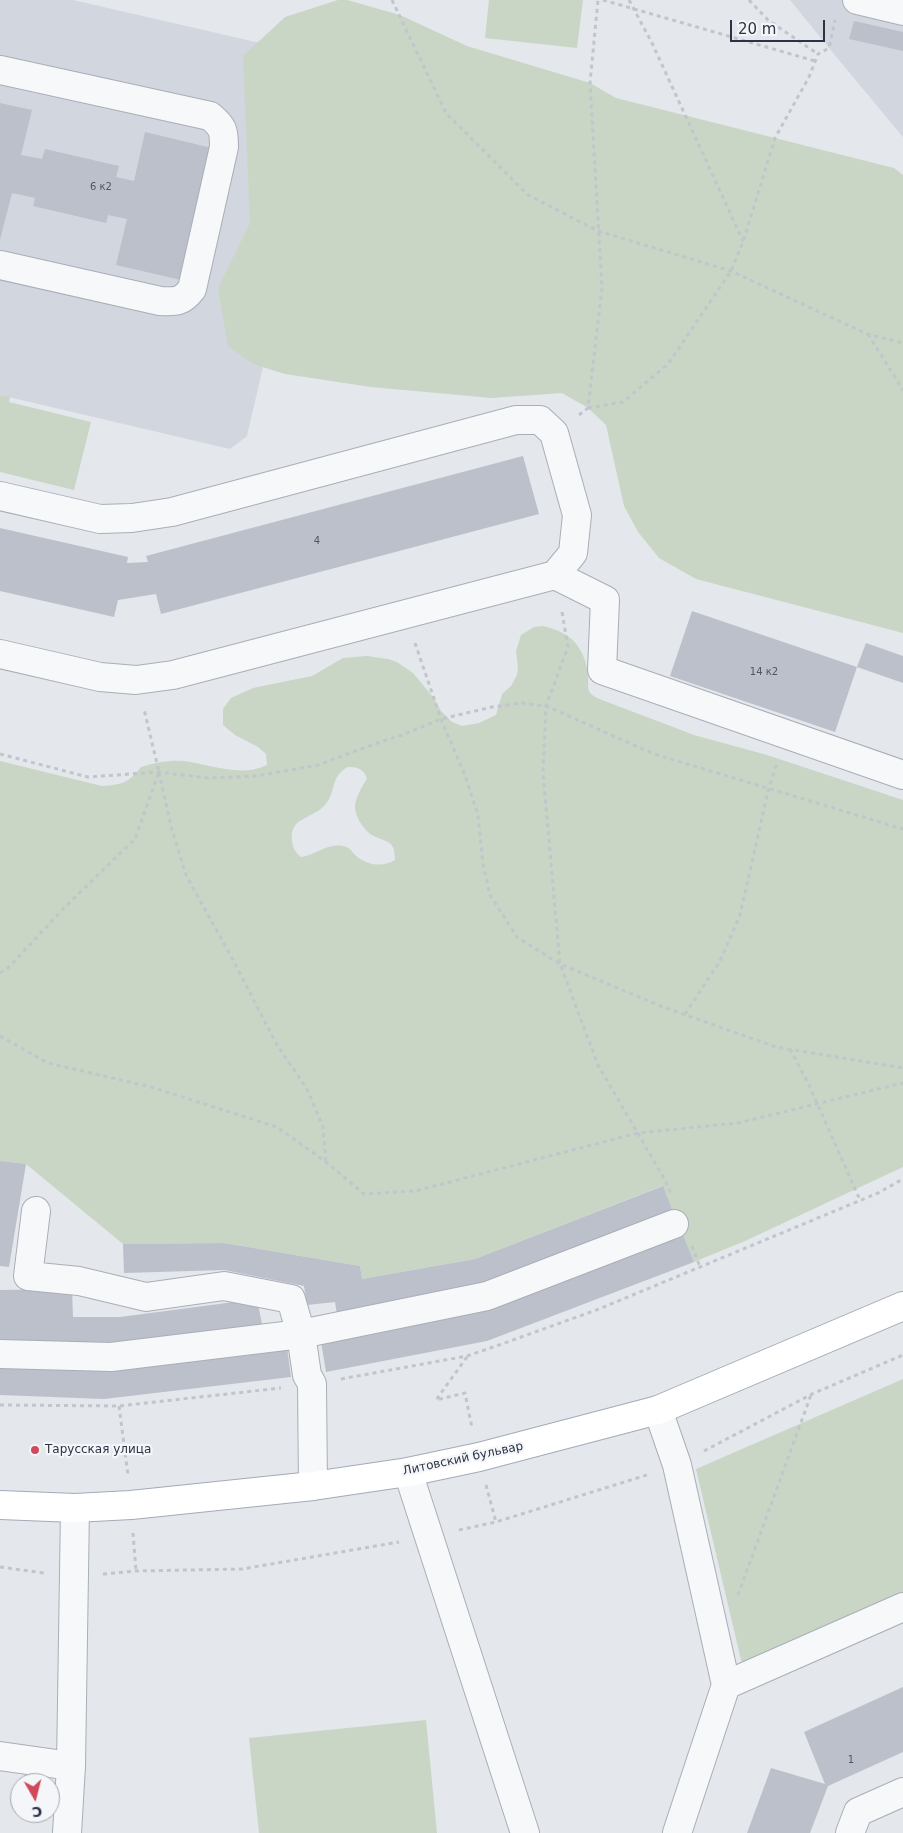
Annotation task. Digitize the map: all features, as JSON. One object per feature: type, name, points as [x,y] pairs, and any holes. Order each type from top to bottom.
[{"type":"main road","name":"Литовский бульвар","points":[[0,1505],[75,1508],[131,1505],[314,1486],[408,1472],[479,1457],[658,1410],[903,1306]]},
{"type":"lane","points":[[857,0],[903,11]]},
{"type":"lane","points":[[0,70],[210,116],[220,124],[224,132],[224,147],[192,289],[185,297],[174,302],[160,301],[0,265]]},
{"type":"lane","points":[[0,496],[100,519],[132,518],[172,512],[516,420],[540,420],[554,433],[577,515],[573,553],[555,575],[173,676],[136,680],[100,677],[0,654]]},
{"type":"lane","points":[[555,575],[605,600],[602,670],[903,775]]},
{"type":"lane","points":[[36,1211],[28,1276],[79,1281],[146,1297],[224,1286],[291,1299],[302,1334],[307,1375],[312,1384],[314,1486]]},
{"type":"lane","points":[[0,1354],[111,1358],[302,1334],[487,1296],[679,1222]]},
{"type":"lane","points":[[658,1410],[677,1465],[726,1686],[677,1833]]},
{"type":"lane","points":[[408,1472],[525,1833]]},
{"type":"lane","points":[[67,1833],[72,1766],[75,1508]]},
{"type":"lane","points":[[726,1686],[903,1607]]},
{"type":"lane","points":[[0,1756],[72,1766]]},
{"type":"lane","points":[[850,1833],[858,1812],[903,1792]]},
{"type":"path","points":[[392,0],[446,113],[528,195],[598,231],[731,271],[868,334],[903,343]]},
{"type":"path","points":[[588,408],[602,288],[590,83],[598,0]]},
{"type":"path","points":[[603,0],[815,61]]},
{"type":"path","points":[[629,0],[652,43],[743,242]]},
{"type":"path","points":[[749,0],[774,25],[818,54]]},
{"type":"path","points":[[554,433],[588,408],[623,402],[668,364],[731,271],[743,242],[775,138],[809,77],[818,54],[829,48],[836,19]]},
{"type":"path","points":[[868,334],[903,390]]},
{"type":"path","points":[[555,575],[568,647],[546,706],[543,773],[560,964],[598,1064],[666,1182],[679,1222],[700,1267]]},
{"type":"path","points":[[405,614],[441,719],[465,775],[478,815],[483,864],[490,895],[517,937],[560,964],[685,1014],[776,1047],[903,1068]]},
{"type":"path","points":[[136,680],[172,830],[186,874],[277,1045],[307,1089],[323,1127],[326,1162]]},
{"type":"path","points":[[0,754],[88,777],[159,772],[208,778],[248,776],[318,765],[441,719],[492,707],[522,703],[546,706],[654,754],[769,787],[903,829]]},
{"type":"path","points":[[0,973],[8,968],[62,909],[135,839],[159,772]]},
{"type":"path","points":[[685,1014],[720,961],[740,915],[769,787]]},
{"type":"path","points":[[0,1036],[48,1063],[150,1087],[277,1127],[326,1162],[364,1194],[415,1191],[638,1133],[738,1122],[903,1083]]},
{"type":"path","points":[[790,1050],[817,1103],[860,1200]]},
{"type":"path","points":[[0,1568],[73,1576],[136,1571],[242,1569],[429,1537],[496,1522],[677,1465],[812,1394],[903,1354]]},
{"type":"path","points":[[734,1604],[812,1394]]},
{"type":"shaded area","points":[[0,0],[73,0],[334,60],[247,436],[230,449],[0,395]]},
{"type":"shaded area","points":[[790,0],[903,0],[903,137],[829,48]]},
{"type":"green space","points":[[338,0],[347,0],[400,15],[467,46],[590,83],[616,98],[894,168],[903,175],[903,633],[696,579],[659,558],[638,532],[624,506],[606,425],[588,408],[562,393],[492,398],[371,387],[285,374],[253,364],[228,346],[218,288],[250,223],[243,56],[285,17]]},
{"type":"green space","points":[[489,0],[583,0],[577,48],[485,38]]},
{"type":"green space","points":[[0,395],[10,397],[9,402],[91,422],[74,490],[0,472]]},
{"type":"green space","points":[[543,626],[561,632],[573,641],[585,662],[588,672],[589,691],[597,698],[694,735],[767,755],[903,800],[903,1167],[745,1241],[694,1262],[662,1186],[475,1259],[362,1279],[360,1266],[224,1243],[123,1244],[26,1164],[0,1161],[0,761],[102,786],[124,782],[133,777],[141,767],[167,761],[183,761],[236,770],[257,769],[267,765],[266,754],[258,747],[235,735],[223,725],[223,709],[231,698],[253,688],[312,676],[343,658],[367,656],[397,662],[413,673],[433,697],[441,711],[452,722],[462,726],[479,723],[496,715],[502,694],[511,686],[517,675],[516,651],[521,635],[534,627]],"holes":[[[348,767],[357,768],[364,772],[367,778],[355,803],[355,811],[359,820],[371,834],[392,845],[395,860],[380,865],[369,863],[343,846],[332,846],[301,857],[296,852],[292,843],[294,827],[302,819],[324,806],[331,796],[338,775]]]},
{"type":"green space","points":[[903,1379],[903,1593],[742,1664],[696,1469]]},
{"type":"green space","points":[[426,1720],[437,1833],[259,1833],[249,1738]]},
{"type":"building","points":[[854,21],[903,32],[903,51],[849,39]]},
{"type":"building","points":[[0,103],[32,110],[21,155],[42,159],[45,149],[119,166],[116,177],[134,181],[145,132],[212,148],[181,280],[116,265],[127,219],[108,215],[106,223],[33,206],[35,198],[12,193],[0,240]]},
{"type":"building","points":[[523,456],[539,514],[161,614],[156,594],[118,600],[114,617],[0,591],[0,528],[128,557],[127,563],[148,562],[146,556]]},
{"type":"building","points":[[692,611],[857,667],[835,732],[670,676]]},
{"type":"building","points":[[866,643],[903,656],[903,683],[857,667]]},
{"type":"building","points":[[0,1161],[26,1164],[9,1267],[0,1266]]},
{"type":"building","points":[[663,1186],[673,1212],[482,1285],[337,1315],[335,1302],[307,1305],[304,1286],[224,1270],[124,1273],[123,1244],[224,1243],[360,1266],[362,1279],[475,1259]]},
{"type":"building","points":[[683,1235],[694,1262],[487,1341],[326,1372],[321,1342],[488,1308]]},
{"type":"building","points":[[72,1289],[73,1317],[120,1317],[257,1299],[262,1324],[123,1343],[0,1342],[0,1290]]},
{"type":"building","points":[[287,1347],[291,1377],[104,1399],[0,1395],[0,1365]]},
{"type":"building","points":[[903,1687],[903,1752],[828,1786],[810,1833],[747,1833],[771,1768],[825,1784],[804,1732]]},
{"type":"place","name":"Тарусская улица","points":[[35,1450]]}]
